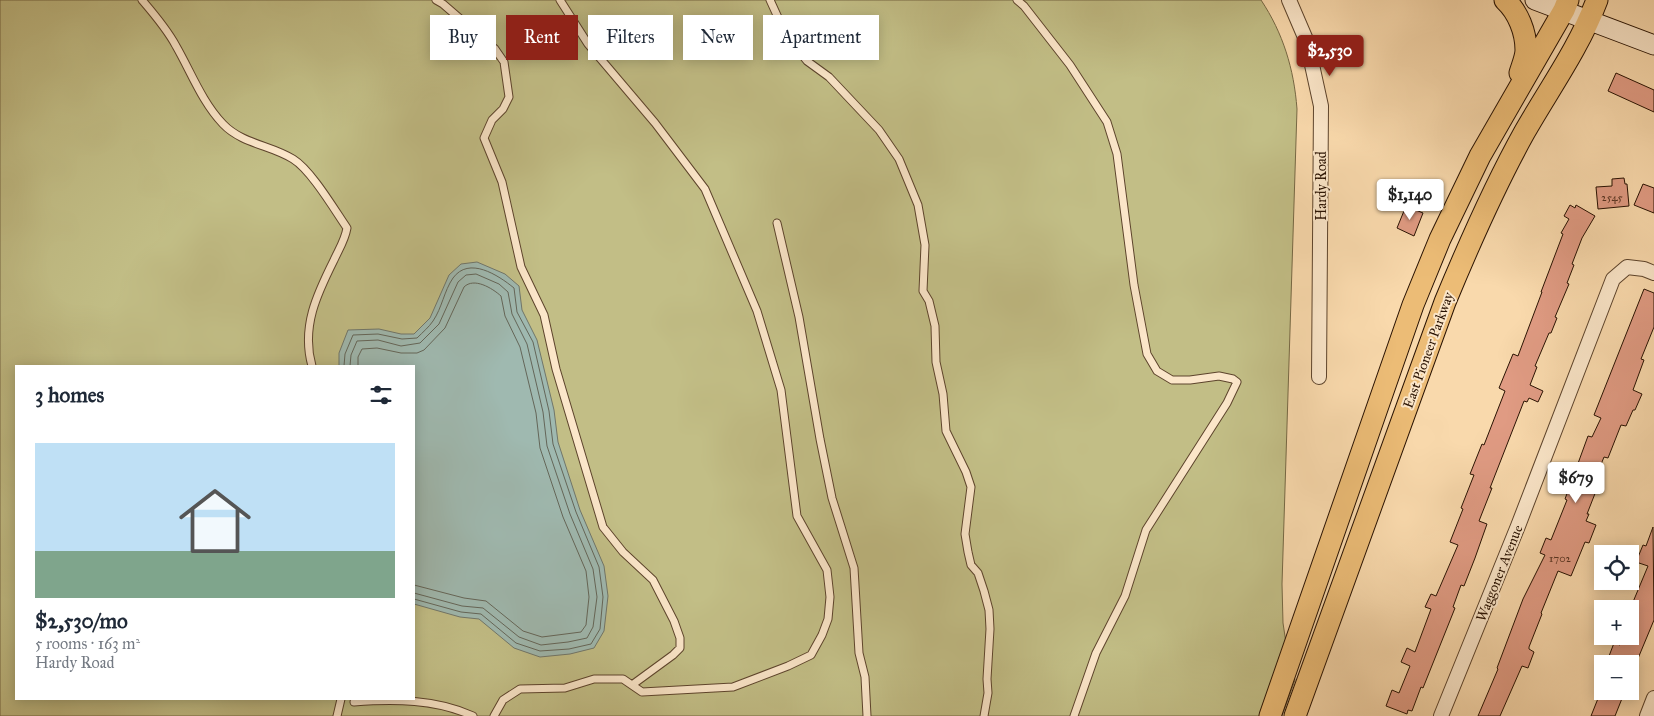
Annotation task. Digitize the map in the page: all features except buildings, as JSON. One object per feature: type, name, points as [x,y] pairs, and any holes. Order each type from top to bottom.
[{"type":"main road","points":[[1504,0],[1510,5],[1521,25],[1526,51],[1515,94]]},
{"type":"main road","name":"East Pioneer Parkway","points":[[1294,716],[1445,302],[1466,252],[1517,146],[1590,20],[1597,0]]},
{"type":"main road","name":"East Pioneer Parkway","points":[[1270,716],[1414,305],[1440,239],[1480,156],[1566,5]]},
{"type":"street","name":"Hardy Road","points":[[1289,0],[1307,42],[1321,106],[1319,377]]},
{"type":"street","points":[[1535,0],[1566,5],[1590,20],[1654,45]]},
{"type":"street","name":"Waggoner Avenue","points":[[1441,716],[1514,535],[1613,279],[1627,267],[1654,272]]},
{"type":"street","points":[[1647,716],[1654,698]]},
{"type":"lane","points":[[142,0],[175,44],[198,84],[207,105],[224,125],[243,139],[292,158],[303,166],[347,228],[345,238],[319,290],[311,311],[307,338],[312,365]]},
{"type":"lane","points":[[436,0],[495,49],[504,62],[509,98],[503,109],[492,120],[484,138],[502,182],[521,267],[544,315],[556,369],[603,527],[623,552],[653,580],[680,638],[680,648],[632,684]]},
{"type":"lane","points":[[494,716],[503,700],[520,689],[565,688],[594,679],[622,679],[642,692],[733,687],[811,655],[828,620],[830,597],[827,570],[797,516],[781,390],[758,312],[705,190],[656,124],[588,44],[560,0]]},
{"type":"lane","points":[[770,0],[786,35],[807,61],[829,77],[880,130],[899,159],[918,205],[926,245],[923,291],[930,301],[935,326],[936,362],[944,394],[946,431],[966,472],[971,487],[965,534],[972,565],[978,573],[989,610],[988,693],[984,716]]},
{"type":"lane","points":[[1017,0],[1024,6],[1070,65],[1107,122],[1117,154],[1134,285],[1147,354],[1157,371],[1172,380],[1190,380],[1219,376],[1233,379],[1237,382],[1227,403],[1146,530],[1125,596],[1096,653],[1074,716]]},
{"type":"lane","points":[[777,223],[799,317],[832,498],[854,568],[859,653],[865,676],[867,716]]},
{"type":"lane","points":[[337,716],[341,700]]},
{"type":"lane","points":[[354,702],[400,700],[424,702],[473,716]]},
{"type":"shaded area","points":[[0,0],[1261,0],[1275,25],[1286,52],[1293,80],[1297,109],[1282,584],[1283,623],[1295,680],[1282,716],[0,716]]},
{"type":"water","points":[[477,262],[505,274],[519,286],[522,310],[537,340],[554,410],[558,442],[580,510],[604,566],[608,596],[604,631],[594,648],[570,654],[540,657],[514,648],[479,619],[460,617],[415,604],[415,365],[339,365],[339,353],[348,330],[379,329],[401,334],[414,334],[430,318],[449,275],[461,264]]}]
